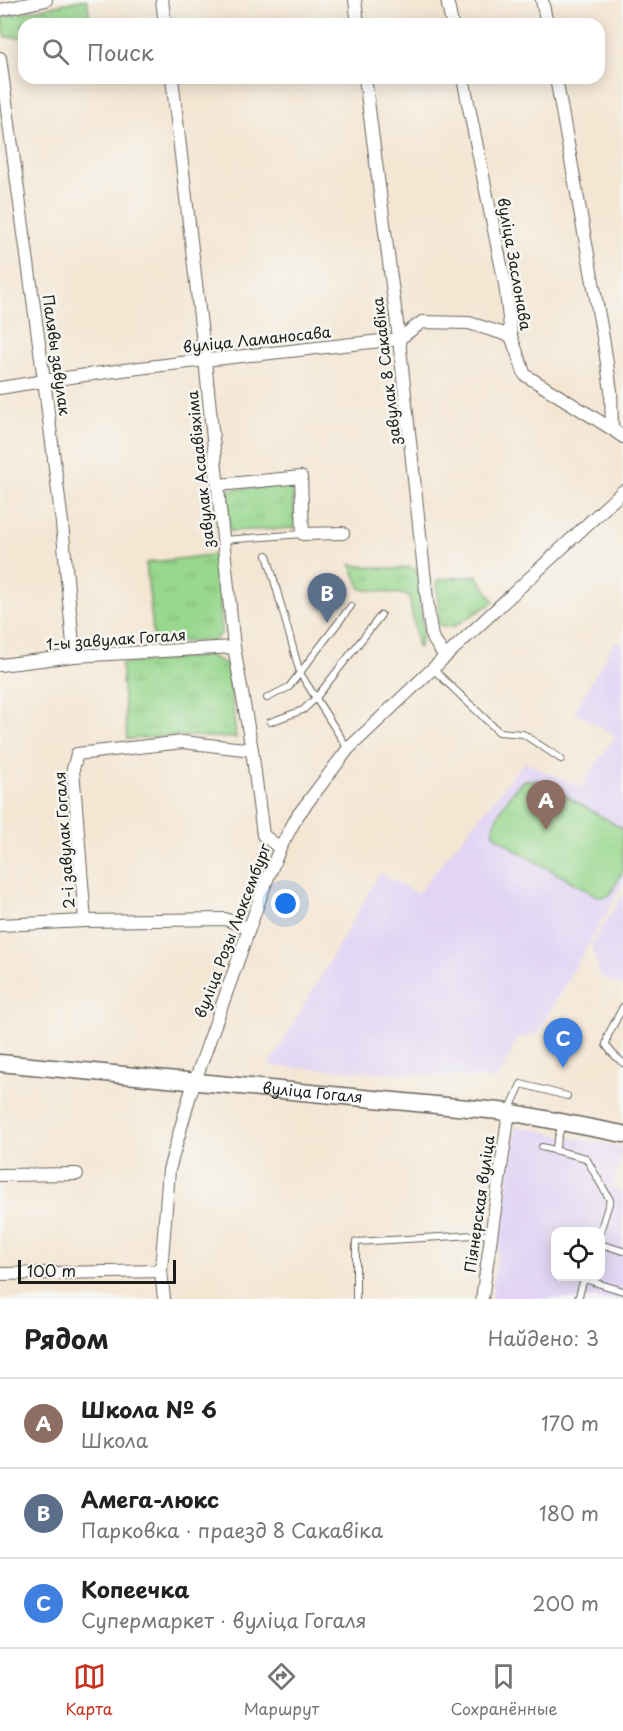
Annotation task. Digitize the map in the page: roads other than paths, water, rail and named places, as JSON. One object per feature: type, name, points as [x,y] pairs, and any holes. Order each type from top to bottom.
[{"type":"main road","name":"вуліца Гогаля","points":[[0,1063],[509,1112],[623,1133]]},
{"type":"street","points":[[0,10],[46,0]]},
{"type":"street","points":[[162,0],[164,18]]},
{"type":"street","points":[[355,0],[357,18]]},
{"type":"street","points":[[447,0],[451,18]]},
{"type":"street","points":[[542,0],[545,18]]},
{"type":"street","name":"Палявы завулак","points":[[0,58],[62,523],[74,656]]},
{"type":"street","name":"завулак Асаавіяхіма","points":[[173,84],[205,360],[234,647],[252,750],[263,835],[280,848]]},
{"type":"street","name":"завулак 8 Сакавіка","points":[[366,84],[399,339],[429,618],[432,637],[445,657]]},
{"type":"street","name":"вуліца Заслонава","points":[[464,84],[505,285],[511,336],[525,375],[623,437]]},
{"type":"street","points":[[557,84],[604,343],[611,391],[612,429]]},
{"type":"street","name":"вуліца Ламаносава","points":[[0,388],[44,380],[205,360],[399,339],[422,322],[469,323],[511,336]]},
{"type":"street","points":[[218,485],[301,477],[303,534],[343,533]]},
{"type":"street","name":"вуліца Розы Люксембург","points":[[164,1299],[161,1271],[169,1170],[194,1082],[249,928],[280,848],[298,815],[348,749],[623,491]]},
{"type":"street","name":"1-ы завулак Гогаля","points":[[0,665],[74,656],[234,647]]},
{"type":"street","name":"2-і завулак Гогаля","points":[[85,921],[73,769],[77,754],[183,742],[252,750]]},
{"type":"street","points":[[0,925],[225,919],[249,928]]},
{"type":"street","name":"Піянерская вуліца","points":[[482,1299],[509,1112]]},
{"type":"street","points":[[0,1175],[77,1174]]},
{"type":"street","points":[[0,1274],[161,1271]]},
{"type":"lane","points":[[223,540],[303,534]]},
{"type":"lane","points":[[267,555],[300,673],[348,749]]},
{"type":"lane","points":[[267,698],[290,687],[351,606]]},
{"type":"lane","points":[[270,722],[303,710],[316,698],[381,615]]},
{"type":"lane","points":[[433,669],[499,732],[523,734],[561,759]]},
{"type":"lane","points":[[623,1007],[608,1035],[606,1046],[623,1063]]},
{"type":"lane","points":[[509,1112],[521,1084],[567,1096]]},
{"type":"lane","points":[[555,1150],[562,1122]]},
{"type":"lane","points":[[542,1147],[586,1158],[610,1200],[602,1227]]},
{"type":"lane","points":[[356,1299],[356,1242],[491,1234]]},
{"type":"lane","points":[[605,1246],[623,1251]]},
{"type":"lane","points":[[578,1299],[584,1281]]},
{"type":"lane","points":[[594,1281],[623,1291]]},
{"type":"place","name":"Амега-люкс","points":[[327,623]]},
{"type":"place","name":"Школа № 6","points":[[546,830]]},
{"type":"place","name":"Копеечка","points":[[563,1068]]}]
